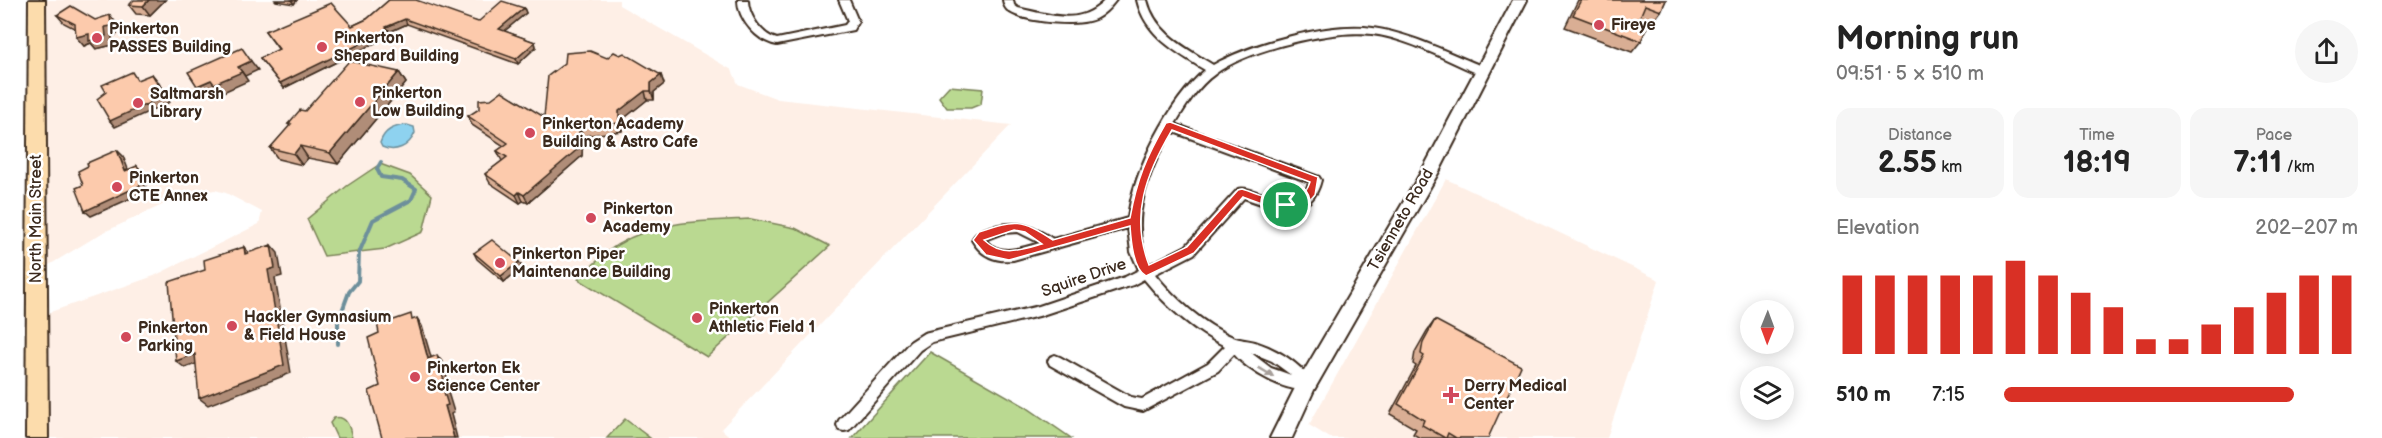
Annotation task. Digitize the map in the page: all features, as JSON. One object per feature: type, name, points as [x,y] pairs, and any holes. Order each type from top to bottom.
[{"type":"main road","name":"North Main Street","points":[[36,0],[37,438]]},
{"type":"street","points":[[743,0],[742,5],[760,36],[767,41],[777,42],[849,28],[853,21],[844,0]]},
{"type":"street","points":[[1008,0],[1009,6],[1015,11],[1076,21],[1095,17],[1111,0]]},
{"type":"street","points":[[1142,0],[1146,15],[1158,30],[1183,51],[1212,70]]},
{"type":"street","name":"Tsienneto Road","points":[[1281,438],[1307,384],[1431,170],[1520,0]]},
{"type":"street","points":[[1307,384],[1280,381],[1248,361],[1235,344],[1180,308],[1165,295],[1146,272],[1136,245],[1134,221],[1141,184],[1156,148],[1197,86],[1212,70],[1239,57],[1279,44],[1362,30],[1407,41],[1483,71]]},
{"type":"street","name":"Squire Drive","points":[[844,425],[915,346],[929,337],[1050,308],[1129,281],[1190,250],[1242,192],[1274,205],[1286,205],[1306,199],[1311,195],[1315,180],[1170,126]]},
{"type":"street","points":[[1052,245],[1028,229],[1014,226],[982,234],[978,240],[986,250],[1003,256],[1019,255],[1134,221]]},
{"type":"street","points":[[1235,344],[1249,346],[1281,358],[1288,362],[1307,384]]},
{"type":"street","points":[[1054,361],[1129,403],[1143,405],[1213,368],[1235,344]]},
{"type":"shaded area","name":"Pinkerton Academy","points":[[37,0],[619,0],[619,5],[732,70],[738,84],[778,99],[1011,125],[721,429],[732,438],[37,438],[36,317],[154,276],[259,224],[262,212],[226,193],[215,190],[194,193],[173,200],[102,233],[36,273]]},
{"type":"shaded area","points":[[1446,179],[1659,280],[1607,438],[1330,438],[1309,425]]},
{"type":"green space","points":[[949,86],[983,89],[981,104],[971,108],[947,108],[939,97]]},
{"type":"green space","points":[[380,164],[410,175],[432,195],[423,232],[385,249],[324,256],[307,219],[347,186]]},
{"type":"green space","name":"Pinkerton Athletic Field 1","points":[[751,219],[795,228],[830,246],[707,357],[578,279],[617,245],[648,231],[682,223]]},
{"type":"green space","points":[[930,352],[1026,407],[1071,438],[852,438]]},
{"type":"green space","points":[[334,418],[345,420],[352,438],[337,438],[330,423]]},
{"type":"green space","points":[[625,419],[650,438],[607,438]]},
{"type":"water","points":[[398,126],[414,127],[415,133],[409,142],[397,149],[382,147],[380,143],[387,132]]},
{"type":"building","points":[[134,0],[149,0],[143,6],[129,5]]},
{"type":"building","points":[[389,0],[416,0],[478,22],[502,1],[524,8],[499,29],[535,42],[516,59],[405,19],[386,27],[389,30],[280,83],[260,58],[279,49],[265,31],[331,3],[352,26],[367,19]]},
{"type":"building","points":[[1581,0],[1666,0],[1661,11],[1645,5],[1637,24],[1647,27],[1641,41],[1573,15]]},
{"type":"building","points":[[71,6],[95,20],[110,15],[111,26],[105,27],[106,36],[89,41],[89,34],[76,37],[75,24],[57,15]]},
{"type":"building","points":[[242,48],[251,61],[238,67],[242,72],[214,84],[211,80],[197,86],[188,72]]},
{"type":"building","name":"Pinkerton Academy Building & Astro Cafe","points":[[590,51],[607,58],[614,52],[620,55],[624,53],[661,75],[651,83],[651,91],[645,91],[619,111],[619,123],[579,127],[579,148],[524,195],[519,192],[516,195],[485,174],[507,157],[497,151],[508,143],[468,116],[479,109],[479,100],[491,99],[502,91],[544,117],[548,76],[565,63],[566,53]]},
{"type":"building","name":"Pinkerton Low Building","points":[[349,61],[399,72],[330,153],[300,146],[294,154],[270,148],[300,110],[305,111]]},
{"type":"building","name":"Saltmarsh Library","points":[[132,72],[137,80],[152,74],[165,96],[110,121],[97,99],[106,92],[102,85]]},
{"type":"building","name":"Pinkerton CTE Annex","points":[[117,150],[125,171],[137,166],[143,177],[139,178],[141,185],[85,211],[76,188],[83,185],[78,171],[88,166],[87,163]]},
{"type":"building","name":"Pinkerton Piper Maintenance Building","points":[[492,240],[519,262],[501,276],[474,253]]},
{"type":"building","name":"Hackler Gymnasium & Field House","points":[[271,245],[275,268],[268,270],[284,365],[199,398],[195,354],[176,361],[169,282],[205,270],[204,260],[244,247],[245,254]]},
{"type":"building","name":"Pinkerton Ek Science Center","points":[[411,314],[412,320],[417,318],[428,359],[437,355],[444,381],[441,382],[448,405],[445,406],[454,438],[382,438],[369,391],[380,386],[368,338],[379,333],[377,323],[387,319],[388,322]]},
{"type":"building","name":"Derry Medical Center","points":[[1435,320],[1521,366],[1488,438],[1456,438],[1448,433],[1445,438],[1422,425],[1424,420],[1398,404],[1424,356],[1421,354],[1423,342]]},
{"type":"waterway","points":[[338,344],[338,322],[349,292],[358,281],[359,253],[373,220],[411,200],[416,189],[402,180],[381,177],[377,169],[381,162]]},
{"type":"place","name":"Fireye","points":[[1599,25]]},
{"type":"place","name":"Pinkerton PASSES Building","points":[[97,38]]},
{"type":"place","name":"Pinkerton Shepard Building","points":[[322,47]]},
{"type":"place","name":"Pinkerton Low Building","points":[[360,102]]},
{"type":"place","name":"Saltmarsh Library","points":[[138,103]]},
{"type":"place","name":"Pinkerton Academy Building & Astro Cafe","points":[[530,133]]},
{"type":"place","name":"Pinkerton CTE Annex","points":[[117,187]]},
{"type":"place","name":"Pinkerton Academy","points":[[591,218]]},
{"type":"place","name":"Pinkerton Piper Maintenance Building","points":[[500,263]]},
{"type":"place","name":"Pinkerton Athletic Field 1","points":[[697,318]]},
{"type":"place","name":"Hackler Gymnasium & Field House","points":[[232,326]]},
{"type":"place","name":"Pinkerton Parking","points":[[126,337]]},
{"type":"place","name":"Pinkerton Ek Science Center","points":[[415,377]]},
{"type":"place","name":"Derry Medical Center","points":[[1451,395]]},
{"type":"route","points":[[1286,205],[1274,205],[1242,192],[1190,250],[1146,272],[1136,245],[1134,221],[1052,245],[1028,229],[1014,226],[1006,226],[982,234],[978,242],[990,252],[998,255],[1019,255],[1134,221],[1141,184],[1156,148],[1170,126],[1315,180],[1311,195],[1300,202],[1286,205]]}]
